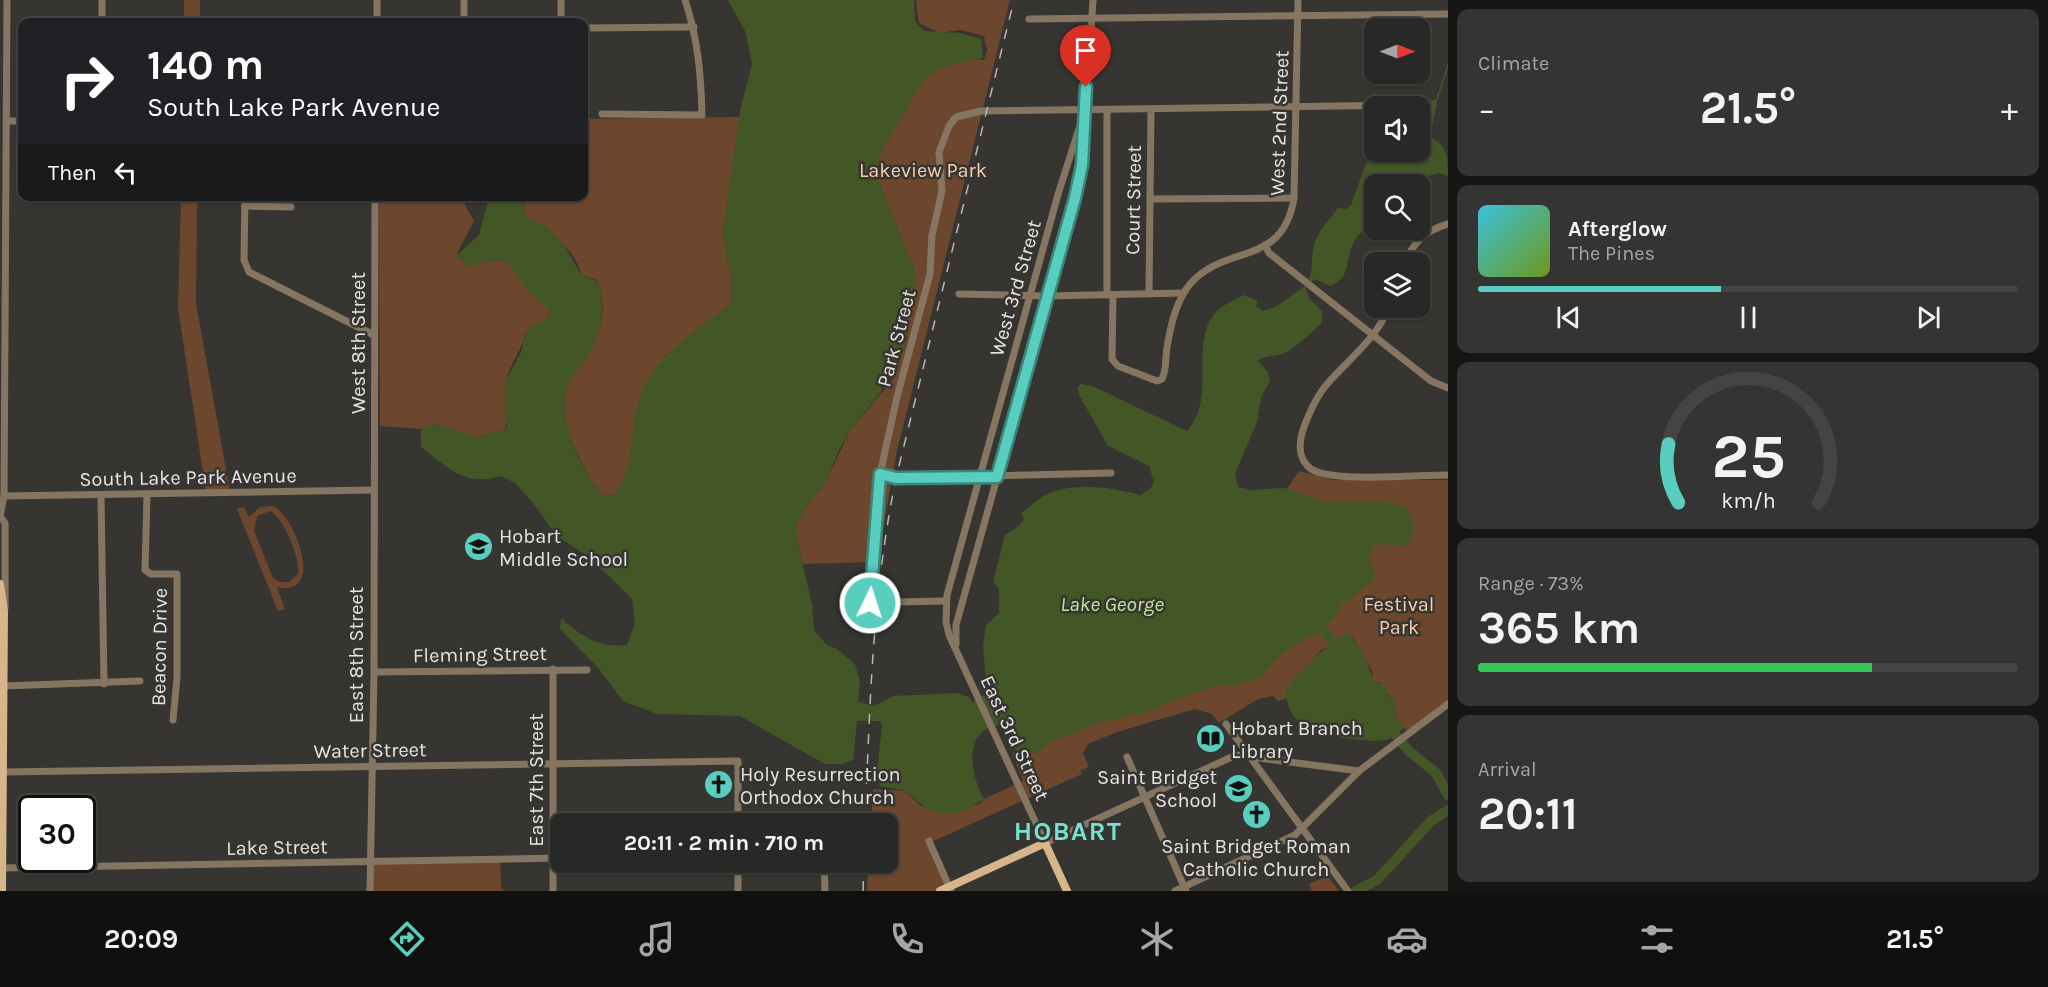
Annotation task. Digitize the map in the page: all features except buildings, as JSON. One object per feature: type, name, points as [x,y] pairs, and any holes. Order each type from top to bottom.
[{"type":"main road","points":[[0,584],[4,612],[2,891]]},
{"type":"main road","points":[[940,891],[950,889],[1044,843],[1067,891]]},
{"type":"street","points":[[4,612],[6,599],[5,523],[0,516],[4,496],[2,444],[3,150],[6,121],[6,0]]},
{"type":"street","points":[[102,0],[102,18]]},
{"type":"street","points":[[377,0],[377,18]]},
{"type":"street","points":[[464,0],[464,18]]},
{"type":"street","points":[[561,0],[561,18]]},
{"type":"street","points":[[602,114],[702,115],[701,65],[694,27],[684,0]]},
{"type":"street","name":"West 3rd Street","points":[[997,477],[1078,187],[1082,165],[1093,0]]},
{"type":"street","name":"West 2nd Street","points":[[1110,295],[1112,359],[1118,366],[1156,381],[1162,379],[1173,320],[1183,293],[1192,281],[1207,270],[1277,238],[1287,227],[1294,198],[1298,0]]},
{"type":"street","points":[[1029,19],[1448,14]]},
{"type":"street","points":[[588,28],[694,27]]},
{"type":"street","points":[[1084,110],[1364,105]]},
{"type":"street","name":"Court Street","points":[[1149,293],[1151,109]]},
{"type":"street","name":"West 3rd Street","points":[[979,477],[1084,110]]},
{"type":"street","name":"Park Street","points":[[870,603],[880,474],[897,397],[930,274],[932,235],[942,191],[939,152],[949,126],[956,117],[970,112],[1084,110]]},
{"type":"street","points":[[1107,110],[1110,295]]},
{"type":"street","points":[[6,121],[18,121]]},
{"type":"street","points":[[1150,199],[1294,198]]},
{"type":"street","points":[[245,201],[244,260],[249,272],[374,334]]},
{"type":"street","name":"West 8th Street","points":[[373,490],[375,201]]},
{"type":"street","points":[[245,206],[291,207]]},
{"type":"street","points":[[1410,252],[1422,236],[1448,224]]},
{"type":"street","points":[[1264,245],[1269,253],[1431,381],[1448,388]]},
{"type":"street","points":[[959,294],[1047,296],[1183,293]]},
{"type":"street","points":[[1382,318],[1372,334],[1323,388],[1309,412],[1300,440],[1301,458],[1311,469],[1333,477],[1448,475]]},
{"type":"street","points":[[880,474],[896,478],[1111,473]]},
{"type":"street","name":"East 3rd Street","points":[[979,477],[945,601],[946,622],[1044,843]]},
{"type":"street","name":"East 3rd Street","points":[[956,647],[956,625],[997,477]]},
{"type":"street","name":"South Lake Park Avenue","points":[[4,496],[373,490]]},
{"type":"street","name":"East 8th Street","points":[[370,891],[374,672],[373,490]]},
{"type":"street","name":"Beacon Drive","points":[[147,495],[145,570],[151,574],[177,574],[177,678],[173,720]]},
{"type":"street","points":[[101,496],[104,684]]},
{"type":"street","points":[[896,603],[945,601]]},
{"type":"street","name":"East 7th Street","points":[[553,669],[556,813]]},
{"type":"street","name":"Fleming Street","points":[[374,672],[587,670]]},
{"type":"street","points":[[3,686],[140,681]]},
{"type":"street","points":[[1174,891],[1185,889],[1295,835],[1359,771],[1420,728],[1448,704]]},
{"type":"street","points":[[1226,724],[1346,888]]},
{"type":"street","points":[[1044,843],[1236,755],[1359,771]]},
{"type":"street","points":[[1127,757],[1185,889]]},
{"type":"street","name":"Water Street","points":[[3,772],[738,761],[738,813]]},
{"type":"street","points":[[929,842],[950,889]]},
{"type":"street","name":"Lake Street","points":[[2,868],[550,858]]},
{"type":"street","name":"East 7th Street","points":[[553,891],[555,873]]},
{"type":"street","points":[[738,873],[738,891]]},
{"type":"street","points":[[824,873],[825,891]]},
{"type":"green space","points":[[184,0],[200,0],[200,18],[184,18]]},
{"type":"green space","name":"Lakeview Park","points":[[916,0],[1010,0],[897,451],[877,562],[803,564],[797,540],[797,522],[826,481],[850,431],[893,379],[908,337],[907,326],[915,296],[915,272],[878,179],[877,165],[881,152],[924,79],[945,66],[965,59],[984,60],[987,50],[984,36],[961,30],[939,33],[919,23]]},
{"type":"green space","points":[[740,117],[723,233],[732,284],[730,304],[665,356],[634,431],[630,467],[617,494],[604,496],[593,483],[575,449],[566,422],[564,404],[568,382],[589,354],[598,334],[602,312],[601,291],[597,280],[581,275],[578,265],[560,241],[527,218],[524,208],[525,201],[588,201],[588,119]]},
{"type":"green space","points":[[181,201],[197,201],[196,303],[230,492],[206,492],[178,308]]},
{"type":"green space","points":[[379,201],[466,201],[465,205],[474,221],[457,253],[467,266],[495,260],[508,263],[532,295],[546,306],[549,311],[547,319],[525,333],[509,370],[506,389],[507,420],[503,431],[475,437],[436,424],[421,429],[380,426]]},
{"type":"green space","name":"Festival Park","points":[[1299,471],[1333,480],[1448,480],[1448,701],[1409,733],[1397,720],[1395,700],[1385,693],[1381,683],[1373,682],[1372,671],[1353,637],[1321,650],[1286,690],[1288,698],[1278,701],[1273,696],[1258,699],[1219,723],[1212,714],[1195,709],[1117,732],[1088,744],[1083,753],[1089,767],[1080,771],[1082,774],[929,843],[947,886],[935,891],[867,891],[868,873],[898,873],[898,813],[872,813],[873,789],[905,791],[921,806],[946,814],[979,804],[984,799],[1023,781],[1012,753],[1027,747],[1323,508],[1284,493]]},
{"type":"green space","points":[[273,506],[281,512],[297,538],[302,554],[303,568],[300,580],[292,587],[277,587],[285,609],[278,611],[237,509],[244,507],[249,517],[260,507]],"holes":[[[270,511],[285,529],[297,559],[298,574],[289,582],[280,582],[273,578],[254,531],[257,516]]]},
{"type":"green space","points":[[500,860],[501,887],[504,891],[371,891],[371,863]]},
{"type":"green space","points":[[1328,876],[1339,891],[1312,891],[1309,884]]},
{"type":"water","name":"Lake George","points":[[728,0],[914,0],[915,21],[924,31],[961,33],[981,39],[983,58],[945,66],[924,79],[881,152],[877,165],[878,179],[915,272],[915,296],[907,326],[908,337],[902,355],[882,379],[881,392],[850,431],[826,481],[797,522],[797,540],[812,604],[814,630],[827,645],[837,649],[855,664],[860,681],[858,702],[874,706],[893,696],[957,693],[969,697],[972,702],[987,693],[983,646],[986,625],[999,613],[999,588],[993,582],[1005,535],[1019,526],[1024,519],[1021,513],[1039,499],[1063,489],[1102,488],[1140,495],[1150,489],[1154,482],[1149,466],[1108,446],[1078,393],[1078,387],[1081,384],[1092,386],[1187,431],[1196,417],[1201,402],[1204,339],[1208,325],[1219,309],[1244,295],[1258,301],[1256,306],[1263,311],[1277,306],[1305,286],[1309,298],[1322,311],[1322,322],[1289,351],[1258,361],[1268,372],[1270,381],[1261,397],[1257,422],[1235,474],[1238,487],[1250,490],[1284,488],[1325,502],[1380,501],[1408,508],[1416,529],[1407,546],[1385,544],[1374,547],[1371,555],[1374,580],[1340,606],[1335,617],[1312,637],[1307,637],[1283,653],[1260,678],[1238,685],[1215,686],[1178,698],[1154,710],[1098,723],[1047,744],[1039,753],[1033,753],[1026,747],[1016,751],[1004,725],[990,727],[975,743],[973,753],[975,777],[984,799],[963,812],[946,814],[928,810],[905,791],[880,786],[877,772],[882,725],[880,721],[857,721],[853,760],[841,764],[825,764],[740,716],[657,714],[623,701],[599,669],[560,629],[561,618],[591,640],[608,645],[627,645],[635,623],[632,599],[590,558],[557,536],[515,483],[501,476],[488,479],[467,477],[449,468],[421,447],[421,429],[436,424],[475,437],[503,431],[507,426],[504,402],[506,380],[521,352],[525,334],[530,327],[547,319],[549,311],[534,297],[508,263],[495,260],[467,266],[456,256],[479,235],[488,201],[525,201],[524,208],[527,218],[548,227],[565,246],[581,275],[599,282],[602,315],[598,335],[582,365],[568,384],[565,414],[572,442],[593,483],[604,496],[617,494],[629,460],[636,412],[645,384],[665,357],[730,304],[732,284],[723,233],[740,111],[752,64],[746,33]]},
{"type":"water","points":[[1437,99],[1432,138],[1441,145],[1446,153],[1448,176],[1439,173],[1430,175],[1364,174],[1364,230],[1354,242],[1344,274],[1337,283],[1330,286],[1315,279],[1311,282],[1309,279],[1316,240],[1338,208],[1347,209],[1351,205],[1367,162],[1430,162],[1430,101]]},
{"type":"water","points":[[1348,632],[1364,654],[1374,682],[1388,686],[1385,694],[1395,700],[1397,720],[1405,728],[1388,739],[1376,741],[1354,739],[1318,732],[1300,723],[1289,708],[1286,690],[1299,673],[1330,644]]},
{"type":"waterway","points":[[1437,99],[1448,65]]},
{"type":"waterway","points":[[1322,628],[1340,651]]},
{"type":"waterway","points":[[1387,725],[1409,751],[1436,773],[1448,795]]},
{"type":"waterway","points":[[1356,891],[1377,880],[1431,821],[1448,810]]},
{"type":"railway","points":[[866,813],[873,650],[882,565],[896,478],[1014,0]]},
{"type":"railway","points":[[863,891],[864,873]]},
{"type":"place","name":"Hobart Middle School","points":[[478,547]]},
{"type":"place","name":"Hobart Branch Library","points":[[1210,739]]},
{"type":"place","name":"Holy Resurrection Orthodox Church","points":[[719,785]]},
{"type":"place","name":"Saint Bridget School","points":[[1238,788]]},
{"type":"place","name":"Saint Bridget Roman Catholic Church","points":[[1256,815]]},
{"type":"district","name":"HOBART","points":[[1068,831]]},
{"type":"route","points":[[870,603],[880,474],[896,478],[997,477],[1075,198],[1082,165],[1086,87]]}]
